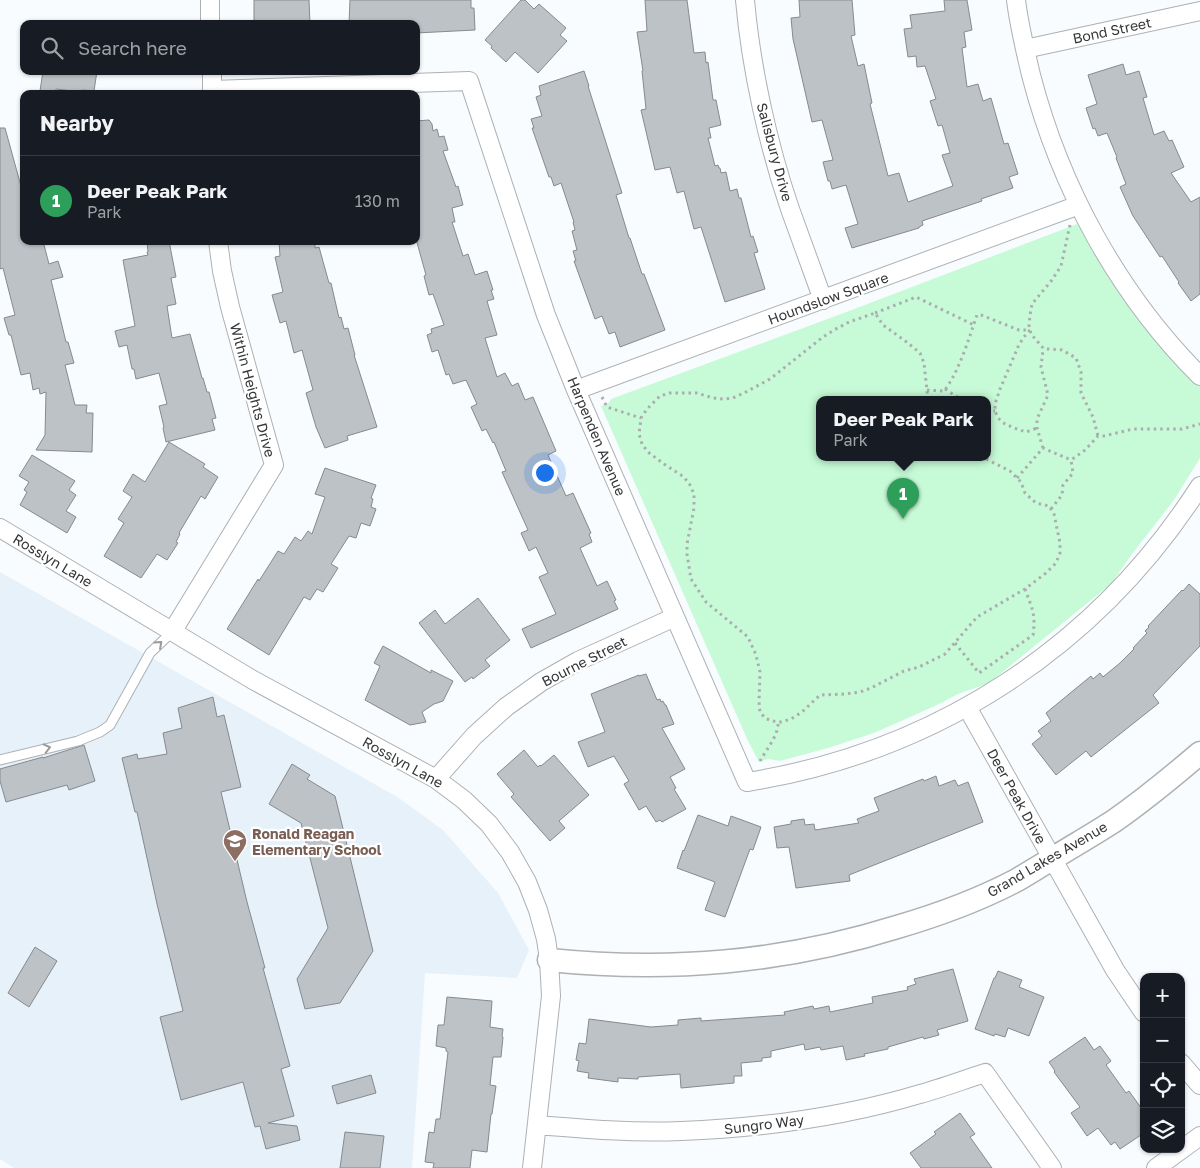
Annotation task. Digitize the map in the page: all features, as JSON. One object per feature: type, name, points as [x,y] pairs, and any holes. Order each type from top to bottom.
[{"type":"street","points":[[210,0],[210,20]]},
{"type":"street","name":"Salisbury Drive","points":[[745,0],[756,77],[771,144],[790,208],[823,300]]},
{"type":"street","points":[[1016,0],[1025,49],[1038,102],[1076,206],[1127,288],[1156,326],[1200,376]]},
{"type":"street","name":"Bond Street","points":[[1025,49],[1200,11]]},
{"type":"street","points":[[212,75],[212,90]]},
{"type":"street","name":"Harpenden Avenue","points":[[259,90],[469,81],[546,315],[576,390],[747,782]]},
{"type":"street","name":"Houndslow Square","points":[[576,390],[1076,206]]},
{"type":"street","name":"Within Heights Drive","points":[[172,632],[274,465],[230,307],[219,245]]},
{"type":"street","points":[[747,782],[820,767],[874,750],[967,707],[1002,686],[1039,660],[1083,624],[1116,592],[1154,550],[1182,514],[1200,486]]},
{"type":"street","name":"Rosslyn Lane","points":[[2,534],[253,680],[436,779],[464,800],[489,824],[510,852],[527,882],[538,910],[549,960],[551,996],[532,1168]]},
{"type":"street","name":"Bourne Street","points":[[436,779],[474,736],[506,708],[541,682],[578,661],[675,617]]},
{"type":"street","name":"Deer Peak Drive","points":[[967,707],[1115,970],[1140,1007]]},
{"type":"street","name":"Grand Lakes Avenue","points":[[549,960],[639,966],[754,959],[811,950],[868,936],[932,916],[1017,880],[1052,859],[1113,821],[1160,787],[1200,753]]},
{"type":"street","points":[[1182,1063],[1200,1085]]},
{"type":"street","name":"Sungro Way","points":[[537,1125],[610,1131],[679,1131],[770,1124],[861,1108],[919,1094],[985,1073],[1052,1168]]},
{"type":"street","points":[[1156,1168],[1200,1136]]},
{"type":"lane","points":[[0,760],[78,741],[105,729],[110,725],[150,653],[172,632]]},
{"type":"path","points":[[1043,448],[1037,420],[1048,395],[1041,367],[1044,350],[1031,334],[1029,325],[1030,315],[1032,304],[1052,280],[1060,266],[1076,206]]},
{"type":"path","points":[[974,325],[916,297],[849,322],[823,336],[770,379],[733,398],[713,398],[697,393],[670,393],[660,396],[647,409],[642,418],[639,434],[642,444],[648,452],[684,477],[690,485],[694,494],[694,508],[687,544],[687,554],[692,579],[706,602],[748,637],[756,655],[760,672],[760,712],[765,718],[778,722],[791,719],[820,696],[860,692],[945,654],[977,617],[1025,589],[1056,563],[1060,553],[1060,543],[1054,514],[1051,509],[1049,506],[1036,503],[1025,493],[1021,482],[1010,471],[990,461]]},
{"type":"path","points":[[875,313],[882,324],[920,353],[924,363],[928,396]]},
{"type":"path","points":[[927,390],[944,391],[952,380],[977,315],[1019,330],[1030,330]]},
{"type":"path","points":[[1030,330],[1018,347],[1000,389],[995,404],[995,411],[998,418],[1014,428],[1026,432],[1038,428]]},
{"type":"path","points":[[1044,350],[1062,350],[1076,358],[1081,372],[1081,393],[1093,417],[1098,436]]},
{"type":"path","points":[[596,383],[607,407],[642,418]]},
{"type":"path","points":[[945,389],[954,395]]},
{"type":"path","points":[[991,410],[995,411]]},
{"type":"path","points":[[1071,460],[1085,450],[1098,436],[1133,429],[1182,429],[1200,424]]},
{"type":"path","points":[[1043,448],[1071,460]]},
{"type":"path","points":[[1017,478],[1043,448]]},
{"type":"path","points":[[1051,509],[1062,495],[1063,485],[1073,472],[1071,460]]},
{"type":"path","points":[[955,643],[979,673],[1033,635],[1035,621],[1032,606],[1025,589]]},
{"type":"path","points":[[747,782],[775,735],[779,727],[778,722]]},
{"type":"shaded area","name":"Ronald Reagan Elementary School","points":[[0,572],[399,798],[443,830],[498,893],[529,950],[517,978],[425,973],[412,1168],[14,1168],[0,1159]]},
{"type":"green space","points":[[1077,224],[1200,386],[1200,458],[1174,500],[1111,584],[989,683],[958,694],[874,733],[780,761],[768,759],[759,762],[748,741],[601,406],[609,403],[611,399]]},
{"type":"building","points":[[254,0],[309,0],[310,20],[254,20]]},
{"type":"building","points":[[350,0],[471,0],[471,8],[474,8],[475,30],[420,33],[420,20],[349,20]]},
{"type":"building","points":[[521,0],[525,0],[534,9],[539,4],[566,28],[560,35],[567,41],[538,73],[515,52],[506,62],[485,40]]},
{"type":"building","points":[[645,0],[687,0],[694,53],[705,52],[713,100],[716,100],[721,125],[709,128],[711,138],[708,138],[715,166],[718,165],[721,173],[726,172],[730,191],[737,189],[739,198],[741,198],[751,237],[753,236],[758,252],[754,253],[765,289],[725,302],[701,227],[694,229],[684,191],[677,193],[670,167],[655,170],[641,110],[646,109],[637,32],[647,31]]},
{"type":"building","points":[[799,0],[852,0],[855,35],[851,36],[858,66],[864,64],[872,103],[870,104],[888,176],[899,173],[908,202],[953,186],[942,155],[950,153],[942,125],[938,126],[930,101],[936,99],[925,66],[917,67],[916,56],[908,57],[904,29],[912,28],[910,15],[945,11],[944,0],[967,0],[972,30],[964,32],[966,47],[962,48],[967,87],[978,84],[983,101],[991,98],[1004,144],[1008,143],[1018,174],[1009,177],[1013,188],[981,199],[982,201],[922,221],[923,225],[919,228],[852,248],[845,228],[858,224],[846,185],[832,189],[830,181],[828,181],[823,162],[833,160],[822,120],[812,122],[793,39],[791,18],[800,17]]},
{"type":"building","points":[[1123,64],[1126,75],[1139,71],[1147,97],[1143,98],[1154,135],[1164,131],[1169,141],[1172,140],[1184,167],[1171,173],[1191,202],[1200,197],[1200,294],[1191,301],[1133,216],[1120,187],[1126,184],[1107,133],[1098,136],[1095,128],[1093,129],[1086,108],[1097,104],[1088,75]]},
{"type":"building","points":[[584,71],[622,193],[616,195],[629,238],[665,330],[620,347],[615,332],[609,334],[602,316],[595,319],[574,261],[576,261],[573,251],[577,250],[572,231],[575,230],[574,222],[561,183],[554,186],[551,177],[549,177],[532,128],[534,128],[531,119],[542,116],[536,97],[541,95],[539,86]]},
{"type":"building","points":[[42,75],[96,75],[94,90],[40,90]]},
{"type":"building","points":[[429,120],[433,131],[437,129],[439,137],[444,136],[448,150],[443,151],[456,187],[458,186],[463,205],[452,208],[455,222],[452,222],[463,256],[468,254],[475,275],[487,271],[493,290],[491,290],[494,299],[487,301],[497,335],[485,338],[497,377],[505,373],[512,386],[518,383],[525,400],[533,397],[556,451],[548,455],[566,496],[573,493],[591,533],[589,534],[592,542],[580,548],[597,586],[607,581],[618,609],[531,648],[522,629],[556,614],[539,577],[548,573],[536,547],[529,551],[521,533],[528,530],[502,472],[506,471],[494,442],[486,429],[482,431],[471,407],[477,404],[466,380],[453,384],[449,374],[446,375],[438,350],[432,352],[427,335],[432,333],[431,329],[444,325],[433,294],[429,295],[418,245],[420,245],[420,121]]},
{"type":"building","points":[[0,128],[5,128],[20,182],[20,245],[44,245],[49,264],[58,261],[63,277],[51,280],[66,342],[68,342],[74,363],[65,365],[75,405],[87,405],[86,413],[93,413],[92,452],[36,450],[45,435],[46,392],[40,394],[39,388],[33,390],[30,373],[21,375],[11,335],[9,335],[4,318],[15,315],[3,268],[0,269]]},
{"type":"building","points":[[147,245],[170,245],[176,277],[171,278],[176,304],[167,306],[172,338],[190,334],[202,378],[207,392],[209,392],[216,418],[212,419],[215,430],[166,442],[159,406],[167,404],[159,373],[136,379],[127,345],[119,347],[115,331],[135,326],[123,260],[148,255]]},
{"type":"building","points":[[279,245],[315,245],[315,248],[319,247],[329,283],[331,283],[339,318],[341,317],[344,329],[348,328],[354,355],[377,427],[347,436],[348,440],[325,448],[316,427],[306,393],[313,390],[302,350],[294,353],[286,321],[280,323],[272,295],[283,292],[275,257],[280,256]]},
{"type":"building","points":[[169,442],[205,464],[203,467],[218,477],[205,499],[201,496],[179,533],[176,542],[178,543],[167,560],[157,554],[141,578],[104,556],[124,523],[118,519],[132,497],[123,491],[133,474],[145,482]]},
{"type":"building","points":[[32,455],[75,481],[69,490],[76,495],[66,511],[76,517],[67,533],[20,505],[27,492],[24,490],[29,482],[19,476]]},
{"type":"building","points":[[325,468],[376,485],[371,498],[373,499],[371,507],[376,509],[370,526],[361,523],[356,538],[349,536],[331,564],[338,568],[323,592],[317,589],[310,600],[304,597],[269,655],[227,629],[278,551],[284,554],[295,537],[301,541],[308,531],[312,534],[325,497],[315,494]]},
{"type":"building","points":[[1189,584],[1200,594],[1200,646],[1153,695],[1159,703],[1091,757],[1086,751],[1056,775],[1032,744],[1042,736],[1038,731],[1051,721],[1046,713],[1091,676],[1093,679],[1100,673],[1103,677],[1120,663],[1147,633],[1145,631],[1148,626]]},
{"type":"building","points":[[478,598],[510,640],[485,660],[490,666],[473,679],[472,677],[465,682],[419,623],[435,610],[445,624]]},
{"type":"building","points":[[383,646],[431,673],[431,670],[453,681],[443,701],[434,704],[422,712],[426,722],[410,725],[365,700],[380,666],[374,663]]},
{"type":"building","points":[[646,674],[657,700],[660,699],[666,705],[674,724],[662,728],[685,769],[670,777],[676,788],[674,789],[686,809],[662,822],[660,820],[656,822],[646,806],[639,810],[624,784],[629,781],[614,756],[588,767],[578,742],[605,732],[591,694]]},
{"type":"building","points":[[213,697],[217,717],[224,715],[241,787],[221,792],[265,968],[263,968],[290,1066],[281,1069],[294,1116],[268,1123],[297,1126],[300,1140],[266,1149],[260,1126],[255,1127],[243,1082],[181,1100],[160,1017],[183,1011],[137,812],[135,812],[122,758],[137,754],[138,759],[167,754],[163,733],[182,728],[178,708]]},
{"type":"building","points":[[84,745],[95,781],[69,790],[67,785],[6,802],[0,781],[0,769]]},
{"type":"building","points":[[524,750],[538,767],[554,755],[589,795],[559,821],[565,828],[550,841],[511,797],[514,794],[497,774]]},
{"type":"building","points":[[292,764],[310,775],[307,779],[335,796],[373,951],[340,1003],[305,1009],[297,979],[328,928],[301,823],[269,804]]},
{"type":"building","points":[[936,776],[939,786],[955,780],[958,786],[968,782],[983,822],[849,875],[850,881],[796,888],[789,847],[777,848],[774,827],[804,819],[805,825],[814,824],[815,830],[859,823],[857,819],[879,811],[874,798],[923,779],[924,781]]},
{"type":"building","points":[[698,815],[728,826],[731,816],[761,827],[753,850],[750,849],[725,917],[705,910],[715,882],[677,868]]},
{"type":"building","points":[[35,947],[57,961],[29,1007],[8,993]]},
{"type":"building","points":[[953,969],[968,1021],[937,1030],[939,1035],[924,1039],[923,1037],[888,1047],[888,1049],[864,1054],[865,1056],[846,1060],[843,1046],[821,1050],[820,1047],[805,1050],[804,1044],[771,1051],[771,1057],[762,1058],[762,1061],[741,1063],[742,1076],[734,1076],[734,1083],[681,1088],[680,1074],[638,1077],[638,1079],[618,1078],[618,1082],[588,1078],[589,1073],[577,1071],[579,1061],[576,1060],[579,1043],[586,1044],[589,1019],[651,1027],[678,1025],[678,1020],[701,1018],[701,1021],[785,1015],[784,1012],[813,1006],[814,1009],[829,1006],[830,1012],[873,1003],[872,997],[908,990],[907,987],[916,984],[914,979]]},
{"type":"building","points":[[998,971],[1022,980],[1019,987],[1044,997],[1029,1036],[1008,1028],[1005,1037],[995,1034],[994,1036],[975,1029]]},
{"type":"building","points":[[447,997],[492,1001],[490,1027],[503,1029],[501,1057],[493,1057],[490,1085],[496,1086],[487,1152],[472,1150],[470,1168],[433,1168],[434,1163],[425,1162],[429,1132],[434,1133],[436,1119],[440,1119],[448,1052],[446,1048],[436,1046],[438,1025],[444,1025]]},
{"type":"building","points":[[1085,1037],[1094,1050],[1100,1046],[1111,1061],[1106,1065],[1126,1093],[1129,1091],[1140,1106],[1140,1136],[1120,1149],[1115,1142],[1111,1145],[1098,1128],[1087,1136],[1071,1113],[1080,1107],[1054,1072],[1049,1062]]},
{"type":"building","points":[[371,1075],[376,1093],[337,1104],[332,1086]]},
{"type":"building","points":[[960,1113],[975,1134],[970,1137],[992,1168],[921,1168],[910,1153]]},
{"type":"building","points":[[345,1132],[384,1136],[380,1168],[340,1168]]},
{"type":"place","name":"Deer Peak Park","points":[[903,519]]},
{"type":"place","name":"Ronald Reagan Elementary School","points":[[235,862]]}]
